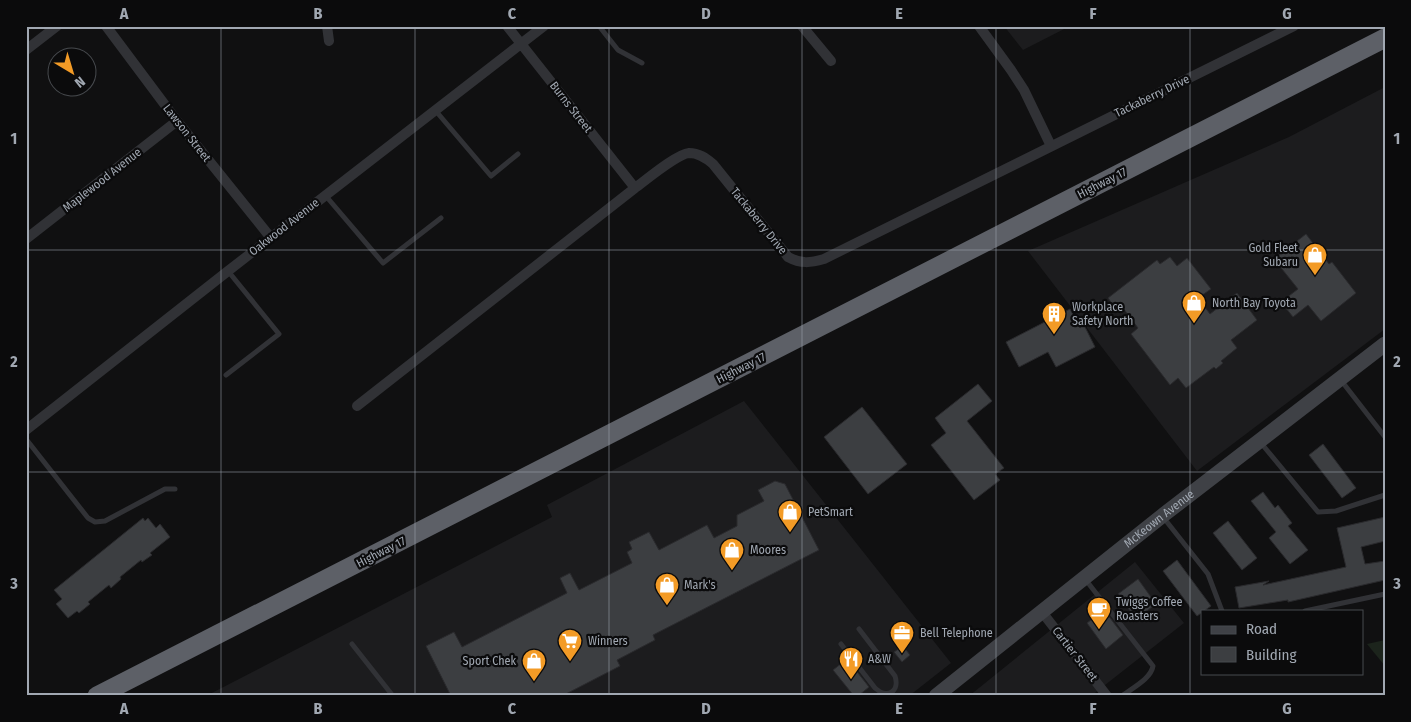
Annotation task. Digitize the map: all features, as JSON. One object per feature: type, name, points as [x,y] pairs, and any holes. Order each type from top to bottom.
[{"type":"highway","name":"Highway 17","points":[[97,696],[1385,38]]},
{"type":"street","points":[[26,50],[57,26]]},
{"type":"street","name":"Lawson Street","points":[[106,26],[177,121],[271,238]]},
{"type":"street","points":[[327,26],[329,42]]},
{"type":"street","name":"Burns Street","points":[[508,26],[635,188]]},
{"type":"street","name":"Oakwood Avenue","points":[[26,430],[544,26]]},
{"type":"street","points":[[802,26],[831,61]]},
{"type":"street","points":[[979,26],[1024,90],[1051,146]]},
{"type":"street","name":"Tackaberry Drive","points":[[357,406],[635,188],[676,158],[686,153],[706,158],[788,257],[798,262],[824,260],[1294,26]]},
{"type":"street","name":"Maplewood Avenue","points":[[26,239],[177,121]]},
{"type":"street","name":"McKeown Avenue","points":[[936,696],[1084,577],[1385,344]]},
{"type":"street","name":"Cartier Street","points":[[1042,612],[1107,696]]},
{"type":"lane","points":[[599,26],[618,50],[642,63]]},
{"type":"lane","points":[[435,110],[490,176],[518,154]]},
{"type":"lane","points":[[325,195],[383,263],[441,218]]},
{"type":"lane","points":[[226,375],[279,334],[228,271]]},
{"type":"lane","points":[[1340,379],[1385,437]]},
{"type":"lane","points":[[26,439],[88,518],[95,522],[105,521],[165,489],[175,489]]},
{"type":"lane","points":[[1259,441],[1318,512],[1336,511],[1385,496]]},
{"type":"lane","points":[[1162,516],[1208,574],[1222,610]]},
{"type":"lane","points":[[1084,577],[1153,666],[1148,675],[1122,696]]},
{"type":"lane","points":[[1310,610],[1385,594]]},
{"type":"lane","points":[[841,644],[880,693],[885,694],[896,689],[896,676],[859,628]]},
{"type":"lane","points":[[352,644],[393,696]]},
{"type":"shaded area","points":[[1004,26],[1070,26],[1023,50]]},
{"type":"shaded area","points":[[1385,87],[1385,329],[1197,471],[1028,251],[1289,137]]},
{"type":"shaded area","points":[[744,401],[951,663],[909,696],[206,696],[552,517],[547,505]]},
{"type":"shaded area","points":[[1135,562],[1184,623],[1091,696],[969,696]]},
{"type":"shaded area","points":[[1385,640],[1385,666],[1367,644]]},
{"type":"building","name":"Gold Fleet Subaru","points":[[1306,234],[1329,264],[1332,262],[1356,293],[1321,321],[1308,305],[1293,317],[1281,302],[1298,289],[1274,259]]},
{"type":"building","name":"North Bay Toyota","points":[[1170,257],[1177,266],[1187,258],[1211,289],[1198,298],[1210,314],[1237,293],[1257,320],[1231,340],[1237,348],[1221,361],[1223,363],[1216,369],[1214,367],[1186,388],[1178,378],[1170,385],[1131,334],[1138,328],[1120,304],[1115,308],[1108,298],[1157,260],[1160,264]]},
{"type":"building","name":"Workplace Safety North","points":[[1070,309],[1080,328],[1084,325],[1095,347],[1056,367],[1048,352],[1019,367],[1006,342]]},
{"type":"building","points":[[978,384],[992,401],[967,421],[1004,468],[995,474],[1000,480],[974,500],[931,445],[946,433],[935,418]]},
{"type":"building","points":[[862,407],[907,464],[868,494],[824,437]]},
{"type":"building","points":[[1323,444],[1356,488],[1342,498],[1309,455]]},
{"type":"building","points":[[775,481],[785,484],[819,550],[653,635],[655,640],[617,660],[620,666],[562,696],[451,696],[426,646],[454,632],[462,647],[567,593],[560,578],[570,573],[579,590],[632,563],[627,552],[632,549],[629,542],[649,532],[659,550],[707,525],[714,538],[737,526],[737,515],[764,501],[758,490]]},
{"type":"building","points":[[1263,492],[1275,508],[1278,505],[1292,523],[1288,526],[1308,550],[1290,564],[1269,538],[1276,532],[1251,501]]},
{"type":"building","points":[[1385,517],[1385,541],[1361,547],[1365,564],[1385,561],[1385,580],[1288,602],[1288,600],[1239,608],[1235,587],[1269,581],[1263,585],[1346,567],[1337,528]]},
{"type":"building","points":[[143,518],[145,521],[148,518],[156,528],[160,524],[170,537],[150,553],[152,555],[142,562],[141,560],[120,577],[121,579],[111,588],[109,585],[88,602],[90,604],[79,613],[77,611],[68,618],[56,604],[62,599],[54,590]]},
{"type":"building","points":[[1228,521],[1257,558],[1242,570],[1213,533]]},
{"type":"building","points":[[1177,560],[1211,606],[1205,610],[1201,610],[1201,613],[1197,616],[1163,571]]},
{"type":"building","points":[[1138,579],[1156,604],[1136,619],[1118,594]]},
{"type":"building","points":[[1104,610],[1123,635],[1106,649],[1087,623]]},
{"type":"building","name":"Bell Telephone","points":[[903,646],[910,655],[902,662],[894,652]]},
{"type":"building","points":[[847,659],[869,687],[858,696],[854,696],[833,670]]},
{"type":"place","name":"Gold Fleet Subaru","points":[[1315,276]]},
{"type":"place","name":"North Bay Toyota","points":[[1194,324]]},
{"type":"place","name":"Workplace Safety North","points":[[1054,335]]},
{"type":"place","name":"PetSmart","points":[[790,533]]},
{"type":"place","name":"Moores","points":[[732,571]]},
{"type":"place","name":"Mark's","points":[[667,606]]},
{"type":"place","name":"Twiggs Coffee Roasters","points":[[1099,630]]},
{"type":"place","name":"Bell Telephone","points":[[902,654]]},
{"type":"place","name":"Winners","points":[[570,662]]},
{"type":"place","name":"A&W","points":[[851,680]]},
{"type":"place","name":"Sport Chek","points":[[534,682]]}]
